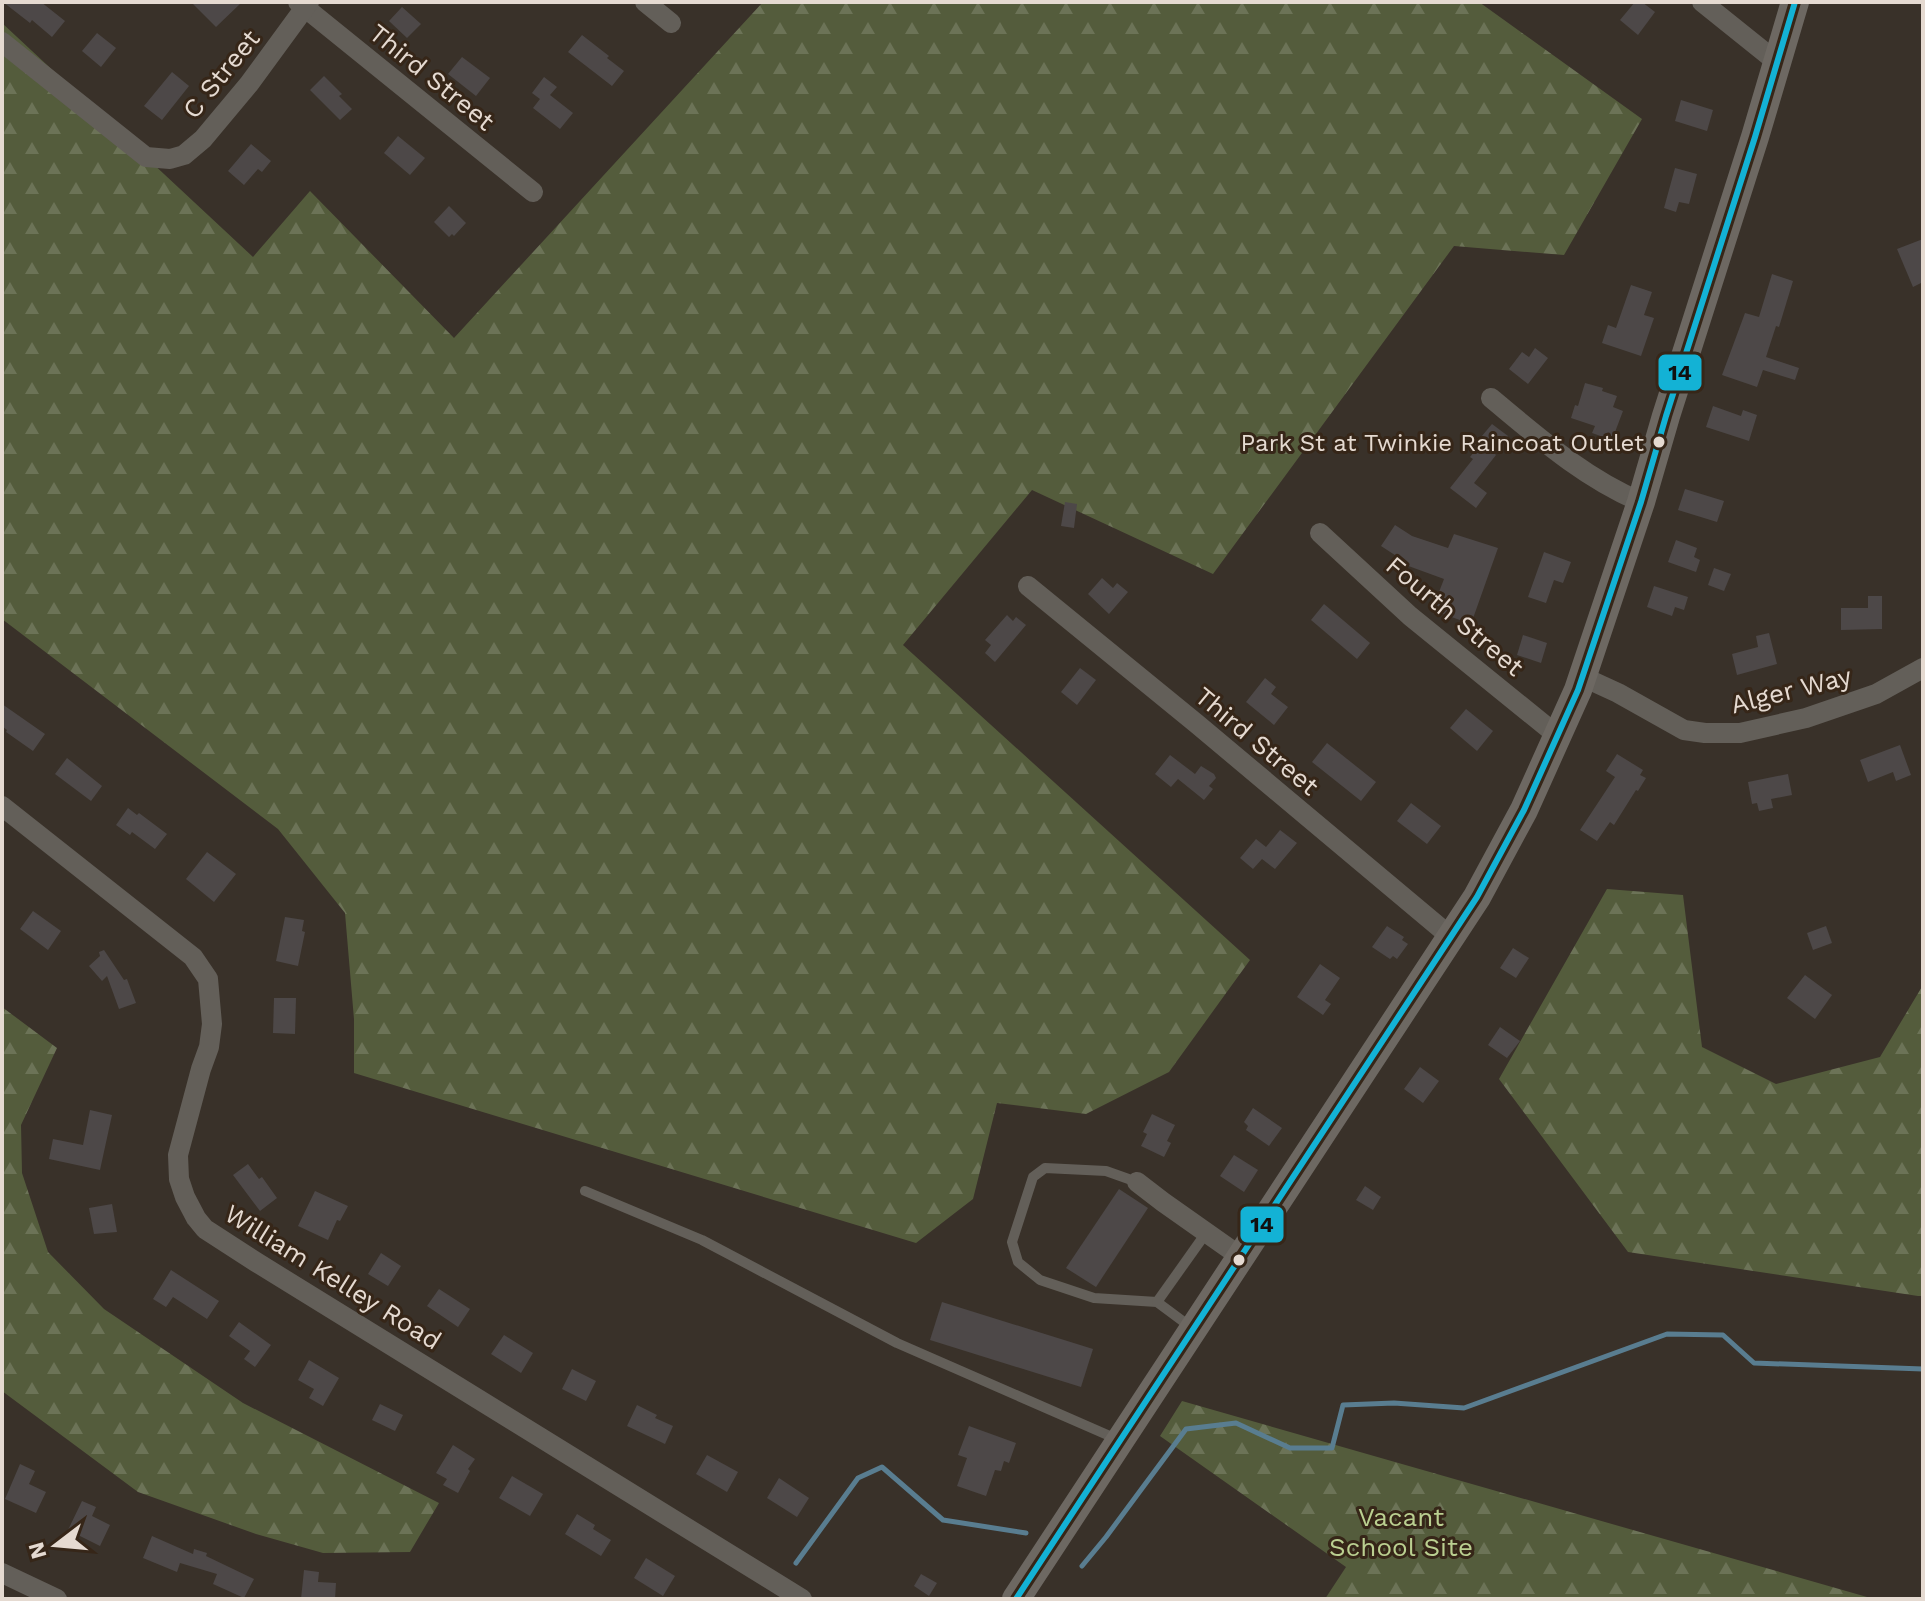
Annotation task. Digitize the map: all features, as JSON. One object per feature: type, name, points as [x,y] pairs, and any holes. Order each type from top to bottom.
[{"type":"main road","points":[[1016,1599],[1477,897],[1524,810],[1578,690],[1641,502],[1795,2]]},
{"type":"street","points":[[645,2],[671,23]]},
{"type":"street","points":[[1702,2],[1778,63]]},
{"type":"street","name":"C Street","points":[[2,42],[146,157],[170,159],[184,155],[203,139],[249,84],[304,4]]},
{"type":"street","name":"Third Street","points":[[304,4],[533,192]]},
{"type":"street","points":[[1491,398],[1562,457],[1615,491],[1641,502]]},
{"type":"street","name":"Fourth Street","points":[[1320,533],[1410,616],[1558,736]]},
{"type":"street","name":"Third Street","points":[[1028,586],[1451,937]]},
{"type":"street","name":"Alger Way","points":[[1581,676],[1684,730],[1740,733],[1806,718],[1876,694],[1923,668]]},
{"type":"street","name":"William Kelley Road","points":[[2,806],[193,957],[208,979],[212,1024],[209,1047],[178,1155],[179,1179],[185,1197],[205,1229],[802,1599]]},
{"type":"street","points":[[1137,1182],[1241,1257]]},
{"type":"street","points":[[2,1573],[57,1599]]},
{"type":"lane","points":[[1137,1182],[1106,1171],[1045,1168],[1033,1177],[1012,1242],[1018,1262],[1040,1280],[1094,1298],[1157,1302],[1193,1330]]},
{"type":"lane","points":[[585,1191],[702,1240],[897,1343],[1121,1441]]},
{"type":"lane","points":[[1157,1302],[1206,1233]]},
{"type":"green space","points":[[763,2],[1479,2],[1642,119],[1564,255],[1454,246],[1213,574],[1032,490],[903,645],[1250,960],[1169,1072],[1086,1114],[997,1103],[973,1199],[916,1243],[354,1073],[354,1019],[345,913],[278,829],[2,619],[2,23],[253,257],[310,191],[454,338]]},
{"type":"green space","points":[[1607,889],[1683,895],[1702,1047],[1776,1084],[1880,1057],[1923,985],[1923,1296],[1628,1252],[1499,1079]]},
{"type":"green space","points":[[2,1007],[57,1048],[21,1125],[22,1173],[48,1252],[104,1309],[243,1403],[439,1503],[410,1552],[323,1553],[256,1534],[138,1492],[2,1391]]},
{"type":"green space","name":"Vacant School Site","points":[[1182,1401],[1874,1599],[1325,1599],[1346,1567],[1160,1436]]},
{"type":"building","points":[[3,2],[41,2],[65,21],[52,37]]},
{"type":"building","points":[[191,2],[242,2],[216,27]]},
{"type":"building","points":[[1635,2],[1642,2],[1655,12],[1638,35],[1620,20]]},
{"type":"building","points":[[402,7],[421,24],[407,38],[389,21]]},
{"type":"building","points":[[97,33],[116,48],[101,67],[82,51]]},
{"type":"building","points":[[582,35],[624,71],[612,86],[568,52]]},
{"type":"building","points":[[462,57],[490,78],[476,96],[448,74]]},
{"type":"building","points":[[172,72],[189,86],[162,120],[144,106]]},
{"type":"building","points":[[324,76],[352,109],[340,120],[310,90]]},
{"type":"building","points":[[544,77],[557,87],[550,95],[573,113],[560,129],[533,108],[540,99],[532,93]]},
{"type":"building","points":[[1681,100],[1713,110],[1707,131],[1675,121]]},
{"type":"building","points":[[398,136],[425,158],[410,175],[384,153]]},
{"type":"building","points":[[251,144],[271,161],[262,172],[258,169],[244,185],[228,171]]},
{"type":"building","points":[[1675,168],[1697,174],[1689,204],[1679,202],[1676,212],[1664,208]]},
{"type":"building","points":[[449,206],[466,223],[454,236],[449,237],[434,222]]},
{"type":"building","points":[[1923,239],[1923,282],[1913,287],[1897,249]]},
{"type":"building","points":[[1772,274],[1793,281],[1766,357],[1799,368],[1795,380],[1763,370],[1757,387],[1722,375],[1745,313],[1759,317]]},
{"type":"building","points":[[1631,285],[1652,292],[1644,315],[1654,318],[1641,356],[1602,343],[1608,325],[1616,328]]},
{"type":"building","points":[[1535,348],[1548,358],[1528,384],[1509,369],[1522,352],[1529,357]]},
{"type":"building","points":[[1585,383],[1617,396],[1613,407],[1623,411],[1612,440],[1592,433],[1595,426],[1571,418]]},
{"type":"building","points":[[1713,406],[1741,416],[1743,410],[1757,415],[1749,441],[1706,427]]},
{"type":"building","points":[[1492,424],[1508,436],[1474,483],[1487,493],[1476,508],[1450,488],[1473,459],[1470,457],[1474,452],[1471,449]]},
{"type":"building","points":[[1685,489],[1724,501],[1717,522],[1678,510]]},
{"type":"building","points":[[1065,502],[1077,504],[1074,528],[1061,526]]},
{"type":"building","points":[[1395,525],[1412,536],[1448,548],[1454,534],[1498,548],[1471,624],[1432,610],[1444,579],[1403,564],[1404,561],[1381,546]]},
{"type":"building","points":[[1676,540],[1697,548],[1694,557],[1700,560],[1696,572],[1668,562]]},
{"type":"building","points":[[1544,552],[1571,562],[1563,583],[1554,580],[1546,603],[1528,597]]},
{"type":"building","points":[[1714,568],[1731,574],[1724,591],[1708,585]]},
{"type":"building","points":[[1102,578],[1113,588],[1117,583],[1128,592],[1109,614],[1088,594]]},
{"type":"building","points":[[1654,586],[1688,597],[1684,610],[1675,607],[1672,616],[1647,607]]},
{"type":"building","points":[[1868,596],[1882,596],[1882,629],[1841,630],[1841,608],[1868,608]]},
{"type":"building","points":[[1324,604],[1370,643],[1357,659],[1311,620]]},
{"type":"building","points":[[1007,615],[1013,621],[1016,617],[1026,625],[995,662],[985,653],[991,645],[985,640]]},
{"type":"building","points":[[1769,633],[1777,664],[1737,675],[1732,654],[1758,647],[1756,636]]},
{"type":"building","points":[[1523,635],[1547,643],[1541,663],[1517,655]]},
{"type":"building","points":[[1080,668],[1096,680],[1077,705],[1061,692]]},
{"type":"building","points":[[1265,678],[1276,687],[1271,694],[1288,707],[1274,725],[1246,702]]},
{"type":"building","points":[[2,704],[45,734],[33,751],[2,726]]},
{"type":"building","points":[[1466,709],[1493,731],[1477,751],[1450,728]]},
{"type":"building","points":[[1327,743],[1376,782],[1361,801],[1312,762]]},
{"type":"building","points":[[1900,745],[1911,775],[1896,781],[1893,772],[1868,782],[1860,760]]},
{"type":"building","points":[[1617,754],[1643,770],[1640,775],[1646,778],[1614,825],[1610,822],[1597,841],[1580,830],[1615,777],[1606,771]]},
{"type":"building","points":[[1170,755],[1195,774],[1201,766],[1214,774],[1216,778],[1209,786],[1213,789],[1204,800],[1178,779],[1171,787],[1155,774]]},
{"type":"building","points":[[67,758],[102,786],[91,801],[55,774]]},
{"type":"building","points":[[1788,774],[1792,795],[1771,799],[1773,808],[1759,811],[1757,803],[1752,804],[1748,782]]},
{"type":"building","points":[[1411,803],[1441,826],[1427,844],[1397,821]]},
{"type":"building","points":[[128,808],[167,834],[155,849],[132,832],[130,835],[116,825]]},
{"type":"building","points":[[1280,830],[1297,843],[1275,869],[1262,859],[1253,869],[1240,858],[1256,839],[1266,847]]},
{"type":"building","points":[[207,852],[236,874],[214,902],[186,879]]},
{"type":"building","points":[[33,911],[61,931],[48,950],[20,929]]},
{"type":"building","points":[[285,917],[304,920],[302,931],[305,932],[298,966],[276,961]]},
{"type":"building","points":[[1387,926],[1404,937],[1402,940],[1408,944],[1397,959],[1393,956],[1390,959],[1372,947]]},
{"type":"building","points":[[1826,926],[1832,943],[1813,950],[1807,933]]},
{"type":"building","points":[[1513,948],[1529,958],[1516,978],[1500,968]]},
{"type":"building","points":[[104,950],[124,980],[127,979],[136,1003],[119,1009],[107,976],[102,981],[89,966]]},
{"type":"building","points":[[1320,964],[1340,978],[1325,1000],[1331,1004],[1323,1015],[1297,997]]},
{"type":"building","points":[[1805,975],[1832,995],[1815,1019],[1787,998]]},
{"type":"building","points":[[274,998],[296,998],[295,1034],[273,1033]]},
{"type":"building","points":[[1500,1027],[1520,1041],[1507,1058],[1488,1045]]},
{"type":"building","points":[[1420,1067],[1439,1081],[1423,1103],[1404,1089]]},
{"type":"building","points":[[1253,1108],[1282,1128],[1269,1146],[1246,1130],[1248,1126],[1244,1122]]},
{"type":"building","points":[[90,1110],[112,1115],[100,1170],[49,1159],[53,1139],[83,1145]]},
{"type":"building","points":[[1152,1114],[1175,1125],[1164,1157],[1141,1146],[1147,1134],[1143,1132]]},
{"type":"building","points":[[1234,1155],[1258,1170],[1244,1192],[1220,1176]]},
{"type":"building","points":[[248,1164],[277,1198],[260,1211],[233,1175]]},
{"type":"building","points":[[1365,1186],[1381,1197],[1373,1210],[1356,1200]]},
{"type":"building","points":[[1119,1189],[1148,1208],[1096,1287],[1066,1268]]},
{"type":"building","points":[[315,1191],[348,1206],[328,1240],[298,1226]]},
{"type":"building","points":[[112,1204],[117,1232],[94,1234],[89,1208]]},
{"type":"building","points":[[381,1253],[401,1266],[388,1286],[368,1274]]},
{"type":"building","points":[[171,1270],[219,1301],[207,1319],[173,1297],[166,1307],[153,1299]]},
{"type":"building","points":[[439,1289],[470,1309],[458,1327],[427,1306]]},
{"type":"building","points":[[942,1302],[1093,1349],[1081,1387],[930,1340]]},
{"type":"building","points":[[239,1322],[271,1345],[255,1367],[244,1359],[250,1351],[229,1336]]},
{"type":"building","points":[[504,1335],[533,1353],[521,1373],[491,1354]]},
{"type":"building","points":[[309,1360],[339,1378],[323,1406],[309,1398],[314,1389],[298,1380]]},
{"type":"building","points":[[572,1369],[596,1381],[586,1401],[562,1389]]},
{"type":"building","points":[[380,1404],[403,1415],[395,1431],[372,1420]]},
{"type":"building","points":[[637,1405],[673,1426],[665,1444],[627,1426]]},
{"type":"building","points":[[969,1426],[1016,1443],[1009,1463],[1004,1461],[1001,1471],[995,1470],[986,1496],[957,1486],[967,1458],[958,1455]]},
{"type":"building","points":[[453,1445],[475,1459],[458,1493],[443,1485],[447,1479],[436,1473]]},
{"type":"building","points":[[707,1455],[738,1472],[727,1492],[696,1474]]},
{"type":"building","points":[[20,1464],[35,1471],[29,1484],[46,1492],[36,1513],[5,1499]]},
{"type":"building","points":[[512,1476],[543,1494],[530,1516],[499,1498]]},
{"type":"building","points":[[779,1478],[809,1498],[797,1517],[767,1498]]},
{"type":"building","points":[[82,1501],[96,1507],[92,1516],[110,1525],[100,1546],[68,1530]]},
{"type":"building","points":[[577,1514],[611,1540],[601,1556],[565,1534]]},
{"type":"building","points":[[152,1536],[193,1554],[194,1549],[207,1553],[206,1556],[254,1579],[244,1598],[213,1584],[217,1574],[180,1563],[177,1572],[143,1558]]},
{"type":"building","points":[[646,1558],[675,1576],[663,1596],[634,1578]]},
{"type":"building","points":[[304,1570],[319,1572],[318,1582],[336,1583],[335,1599],[301,1599]]},
{"type":"building","points":[[921,1574],[937,1583],[929,1596],[914,1586]]},
{"type":"waterway","points":[[1082,1566],[1186,1429],[1236,1423],[1290,1448],[1332,1448],[1343,1405],[1394,1403],[1464,1408],[1667,1334],[1723,1335],[1754,1363],[1923,1369]]},
{"type":"waterway","points":[[796,1563],[858,1478],[882,1467],[943,1520],[1026,1533]]},
{"type":"transit line","name":"14","points":[[1016,1599],[1477,897],[1524,810],[1578,690],[1641,502],[1795,2]]},
{"type":"place","name":"Park St at Twinkie Raincoat Outlet","points":[[1659,442]]}]
